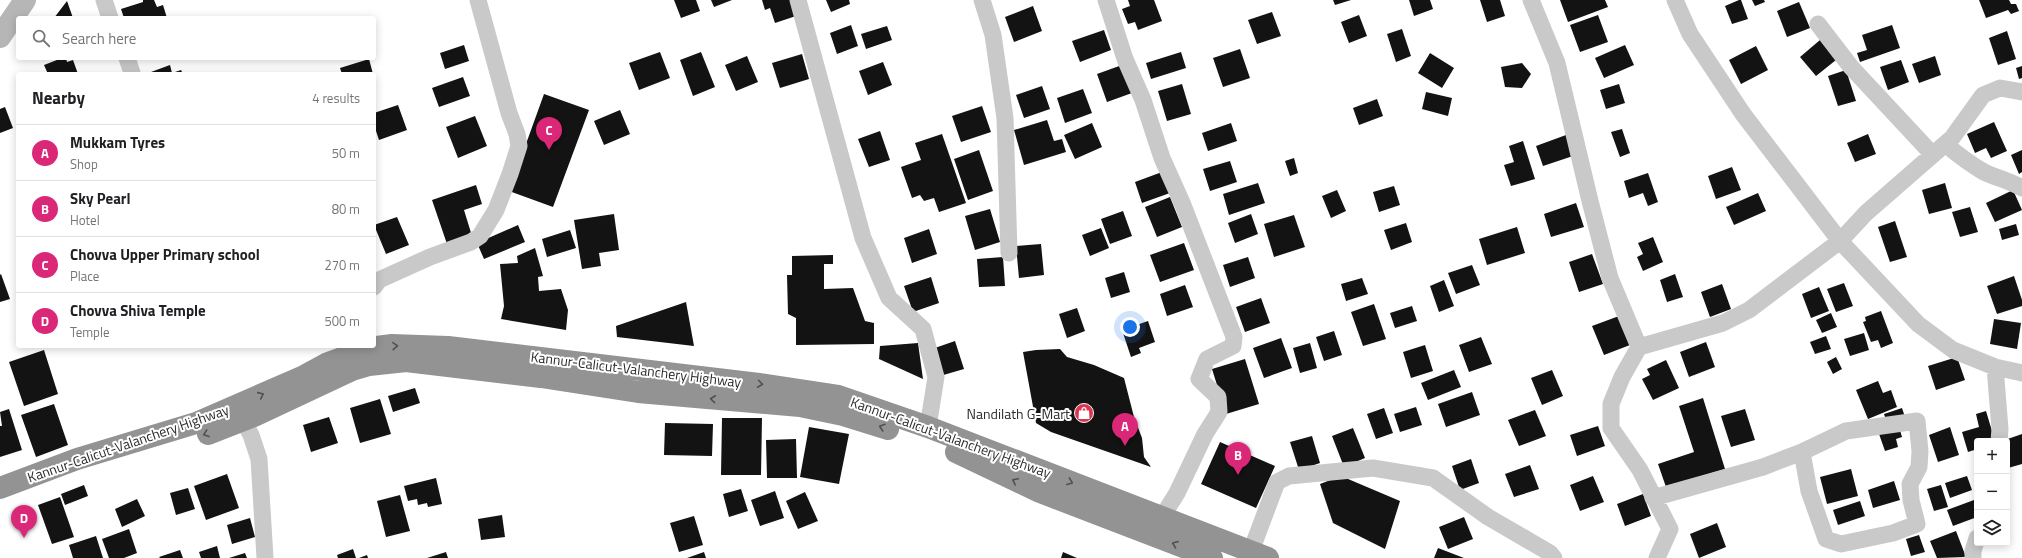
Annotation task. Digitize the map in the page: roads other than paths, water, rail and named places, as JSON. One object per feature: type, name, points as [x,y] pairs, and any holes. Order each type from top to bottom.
[{"type":"highway","name":"Kannur-Calicut-Valanchery Highway","points":[[376,346],[392,345],[448,347],[759,384],[838,396],[928,427],[1260,555]]},
{"type":"highway","name":"Kannur-Calicut-Valanchery Highway","points":[[0,502],[63,479],[205,435],[239,413],[328,363],[366,348]]},
{"type":"highway","name":"Kannur-Calicut-Valanchery Highway","points":[[0,488],[77,459],[196,422],[239,413],[352,370],[369,365],[406,361],[541,377],[638,392],[800,406],[843,415],[954,451],[1040,492],[1212,558]]},
{"type":"main road","points":[[0,37],[25,0]]},
{"type":"street","points":[[104,0],[109,16]]},
{"type":"street","points":[[376,284],[379,280],[430,257],[470,242],[480,236],[496,210],[510,174],[519,146],[518,140],[508,113],[478,0]]},
{"type":"street","points":[[798,0],[863,238],[889,298],[923,329],[936,377],[928,427]]},
{"type":"street","points":[[982,0],[993,35],[1004,118],[1009,253]]},
{"type":"street","points":[[1106,0],[1125,59],[1143,100],[1162,158],[1183,205],[1234,337],[1233,346],[1208,359],[1199,379],[1218,397],[1219,412],[1205,434],[1177,493],[1162,517]]},
{"type":"street","points":[[1531,0],[1557,63],[1610,278],[1639,347]]},
{"type":"street","points":[[1675,0],[1690,34],[1743,114],[1840,241],[1918,324],[1952,350],[1994,367],[2022,373]]},
{"type":"street","points":[[1818,24],[1851,67],[1939,149],[1960,157],[1985,172],[2009,180],[2022,188]]},
{"type":"street","points":[[1656,558],[1670,529],[1640,470],[1611,428],[1611,404],[1622,377],[1639,347],[1722,323],[1749,310],[1840,241],[1866,213],[1952,138],[1984,95],[2000,88],[2022,92]]},
{"type":"street","points":[[1994,367],[2000,429],[1998,438]]},
{"type":"street","points":[[239,413],[251,435],[258,458],[264,558]]},
{"type":"street","points":[[1653,498],[1763,467],[1802,452],[1846,430],[1917,420],[1920,451],[1919,467],[1910,484],[1911,500],[1917,524],[1893,533],[1840,544],[1826,539],[1809,491],[1802,452]]},
{"type":"street","points":[[1260,555],[1277,482],[1289,476],[1373,468],[1433,478],[1488,517],[1550,553],[1554,558]]},
{"type":"street","points":[[1973,558],[1975,546]]},
{"type":"place","name":"Chovva Upper Primary school","points":[[549,150]]},
{"type":"place","name":"Nandilath G-Mart","points":[[1084,413]]},
{"type":"place","name":"Mukkam Tyres","points":[[1125,446]]},
{"type":"place","name":"Sky Pearl","points":[[1238,475]]},
{"type":"place","name":"Chovva Shiva Temple","points":[[24,538]]}]
